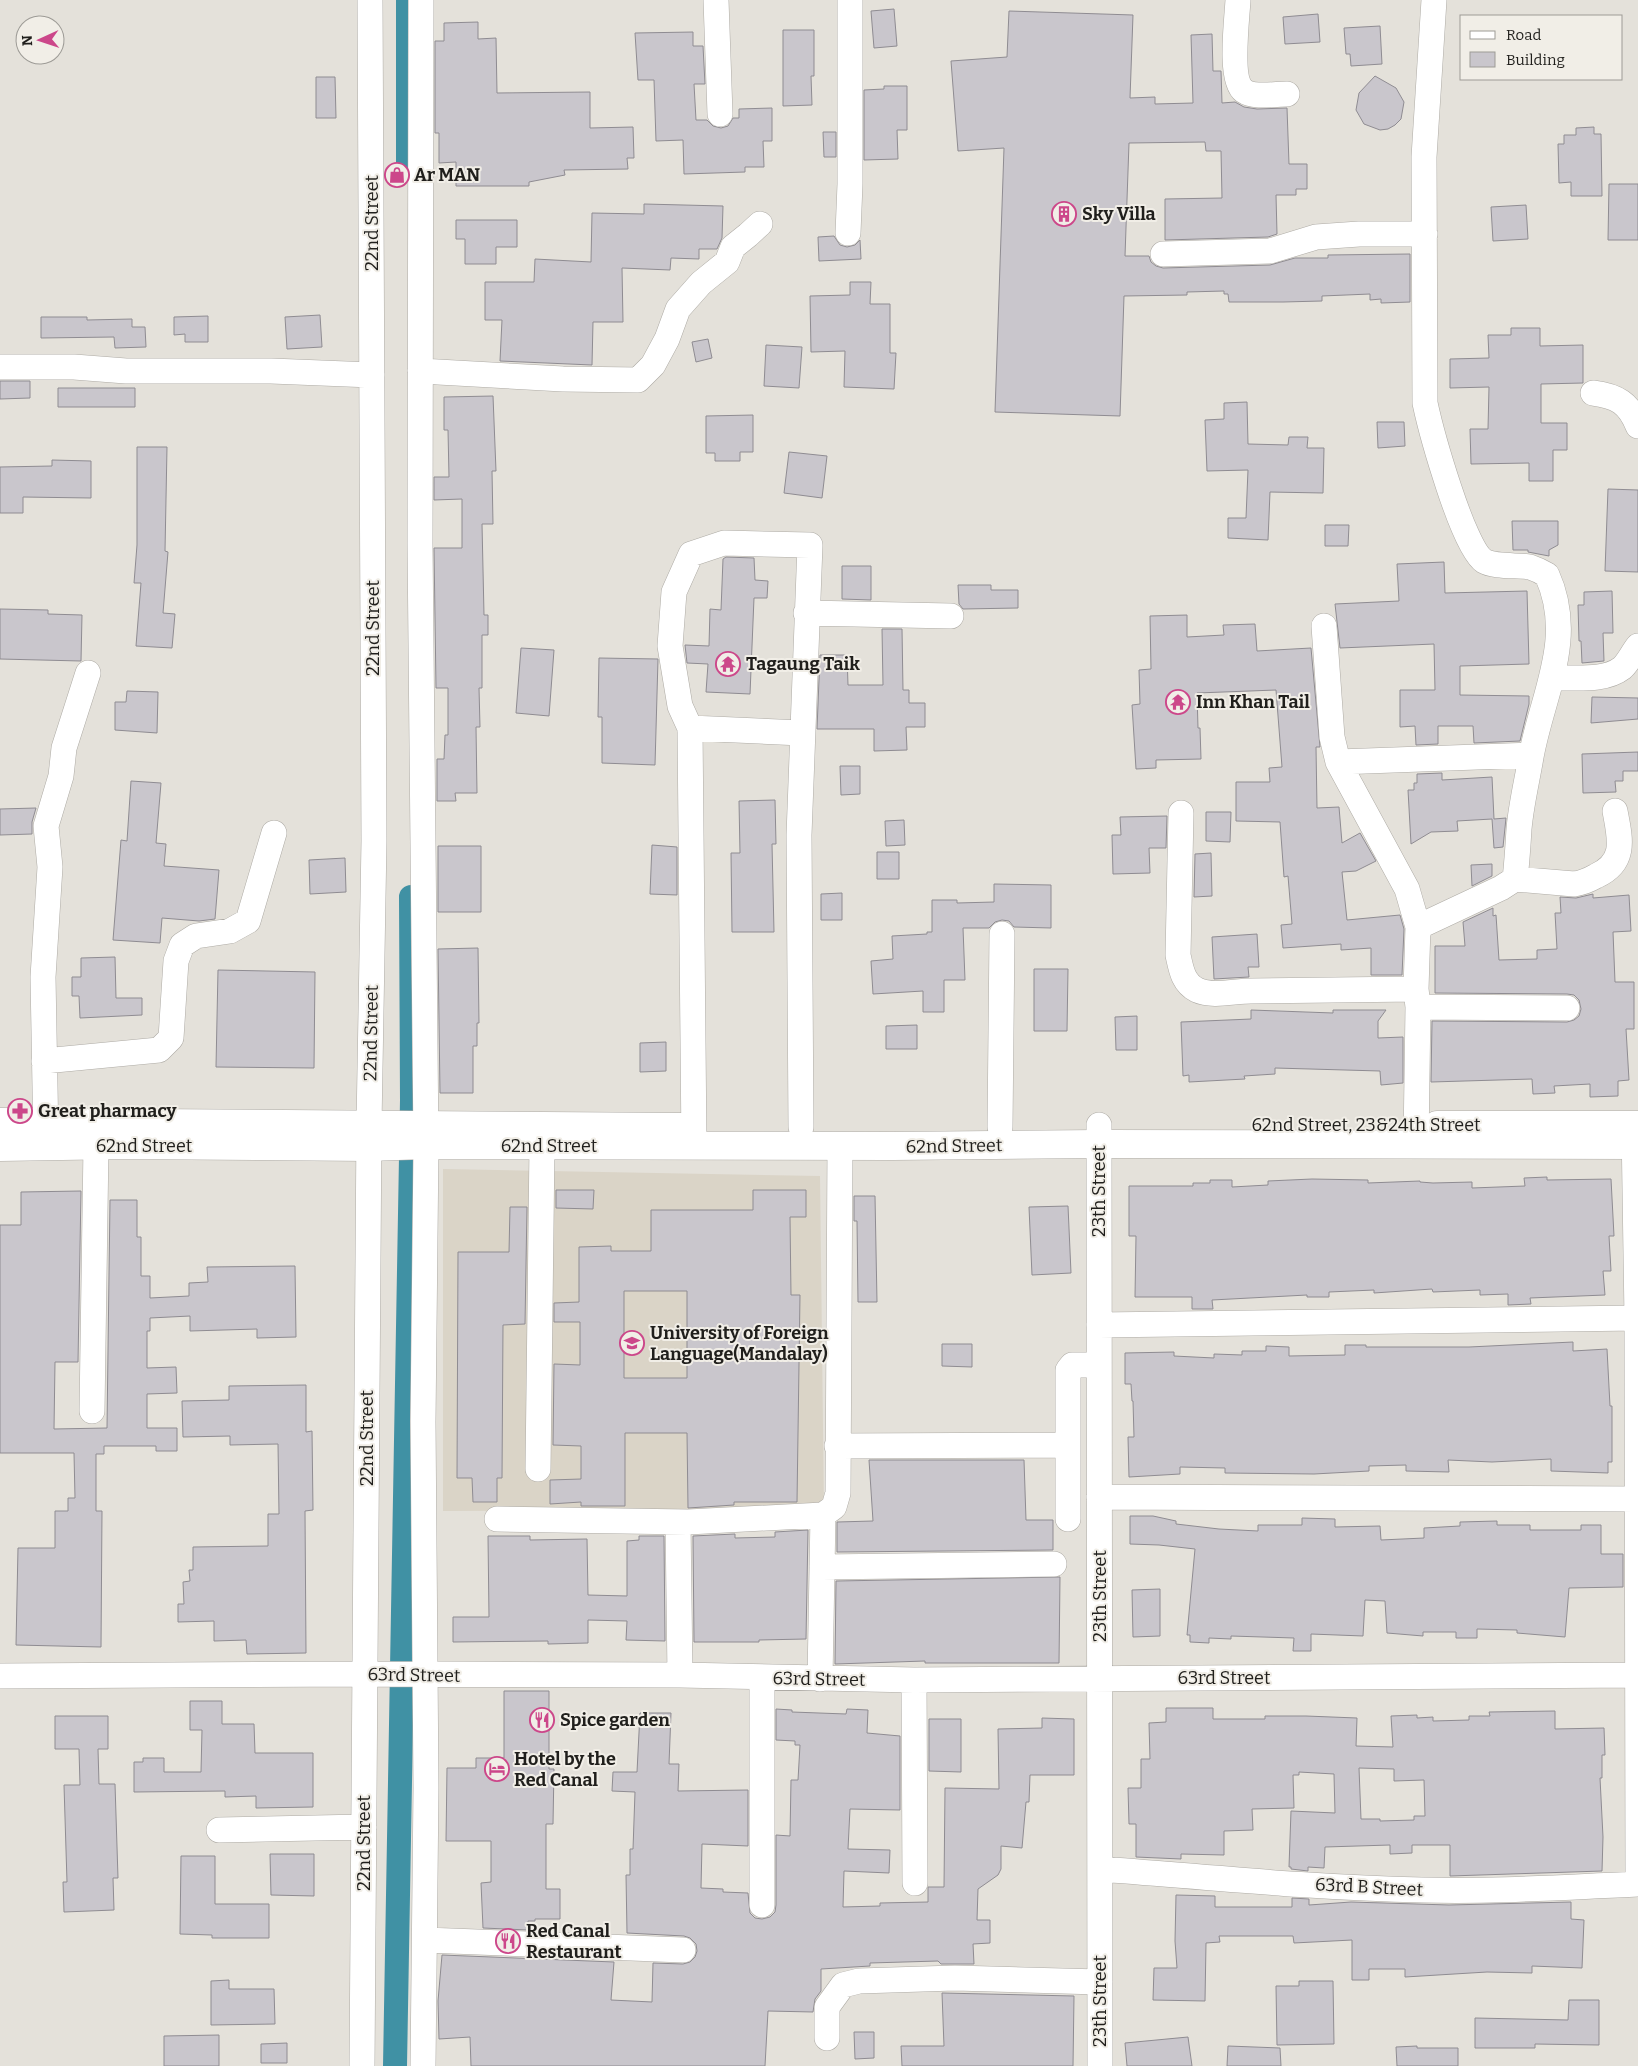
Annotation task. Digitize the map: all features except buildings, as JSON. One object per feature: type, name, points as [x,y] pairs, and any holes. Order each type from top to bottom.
[{"type":"main road","name":"62nd Street","points":[[0,1122],[96,1146],[422,1135],[694,1136],[840,1146],[1099,1134]]},
{"type":"main road","name":"62nd Street","points":[[422,1135],[542,1146],[802,1128],[1000,1127],[1099,1134]]},
{"type":"main road","name":"62nd Street, 23&24th Street","points":[[1099,1134],[1636,1135]]},
{"type":"main road","name":"62nd Street","points":[[0,1147],[46,1135],[373,1136]]},
{"type":"street","name":"22nd Street","points":[[370,0],[374,842],[373,1136],[397,1675],[425,1940],[423,2066]]},
{"type":"street","name":"22nd Street","points":[[362,2066],[364,1827],[397,1675],[423,1422],[420,554],[421,0]]},
{"type":"street","points":[[716,0],[720,114]]},
{"type":"street","points":[[848,233],[850,184],[850,0]]},
{"type":"street","points":[[1238,0],[1236,63],[1239,86],[1251,94],[1287,94]]},
{"type":"street","points":[[1434,0],[1424,157],[1425,403],[1430,425],[1454,500],[1471,545],[1478,555],[1485,562],[1531,567],[1547,575],[1554,590],[1558,640],[1570,677],[1531,755],[1519,828],[1515,879]]},
{"type":"street","points":[[420,371],[563,379],[638,380],[653,365],[667,339],[678,309],[701,282],[727,262],[733,247],[760,224]]},
{"type":"street","points":[[1163,254],[1270,251],[1316,237],[1359,234],[1425,234]]},
{"type":"street","points":[[0,367],[74,367],[126,371],[271,371],[372,374]]},
{"type":"street","points":[[1593,393],[1622,400],[1638,426]]},
{"type":"street","points":[[694,1136],[690,728],[680,706],[670,646],[674,592],[691,554],[724,543],[810,546],[799,834],[802,1128]]},
{"type":"street","points":[[806,613],[952,616]]},
{"type":"street","points":[[1324,626],[1331,730],[1338,762],[1407,889],[1418,927],[1416,1135]]},
{"type":"street","points":[[1570,677],[1610,674],[1623,668],[1638,646]]},
{"type":"street","points":[[46,1135],[43,977],[50,867],[46,826],[61,776],[64,748],[88,673]]},
{"type":"street","points":[[690,728],[802,733]]},
{"type":"street","points":[[1338,762],[1531,755]]},
{"type":"street","points":[[1418,927],[1515,879],[1577,884],[1606,872],[1618,856],[1620,839],[1615,811]]},
{"type":"street","points":[[1181,813],[1178,955],[1182,973],[1188,984],[1198,990],[1212,994],[1247,991],[1417,998],[1567,1008]]},
{"type":"street","points":[[44,1061],[159,1050],[170,1038],[176,961],[182,945],[196,936],[230,931],[248,921],[274,833]]},
{"type":"street","points":[[1000,1127],[1002,934]]},
{"type":"street","name":"23th Street","points":[[1099,1134],[1100,2066]]},
{"type":"street","points":[[1636,1135],[1638,1860]]},
{"type":"street","points":[[92,1411],[96,1146]]},
{"type":"street","points":[[538,1469],[542,1146]]},
{"type":"street","points":[[497,1519],[678,1522],[822,1515],[834,1507],[838,1493],[840,1146]]},
{"type":"street","points":[[1099,1325],[1638,1318]]},
{"type":"street","points":[[1068,1519],[1068,1370],[1072,1366],[1099,1365]]},
{"type":"street","points":[[837,1446],[1068,1445]]},
{"type":"street","points":[[1100,1498],[1638,1499]]},
{"type":"street","points":[[820,1679],[822,1515]]},
{"type":"street","points":[[678,1522],[680,1675]]},
{"type":"street","points":[[822,1567],[1054,1564]]},
{"type":"street","name":"63rd Street","points":[[0,1676],[680,1675],[914,1680],[1637,1675]]},
{"type":"street","points":[[762,1678],[762,1905]]},
{"type":"street","points":[[914,1680],[915,1883]]},
{"type":"street","points":[[219,1830],[364,1827]]},
{"type":"street","name":"63rd B Street","points":[[1100,1869],[1356,1888],[1421,1890],[1528,1889],[1638,1884]]},
{"type":"street","points":[[425,1940],[683,1950]]},
{"type":"street","points":[[828,2038],[827,2007],[843,1985],[858,1981],[955,1978],[1100,1982]]},
{"type":"shaded area","name":"University of Foreign Language(Mandalay)","points":[[443,1169],[820,1176],[824,1509],[443,1511]]},
{"type":"waterway","points":[[408,0],[408,168]]},
{"type":"waterway","points":[[395,2066],[412,1100],[411,897]]},
{"type":"place","name":"Ar MAN","points":[[397,175]]},
{"type":"place","name":"Sky Villa","points":[[1064,214]]},
{"type":"place","name":"Tagaung Taik","points":[[728,664]]},
{"type":"place","name":"Inn Khan Tail","points":[[1178,702]]},
{"type":"place","name":"Great pharmacy","points":[[20,1111]]},
{"type":"place","name":"University of Foreign Language(Mandalay)","points":[[632,1343]]},
{"type":"place","name":"Spice garden","points":[[542,1720]]},
{"type":"place","name":"Hotel by the Red Canal","points":[[497,1769]]},
{"type":"place","name":"Red Canal Restaurant","points":[[508,1941]]}]
